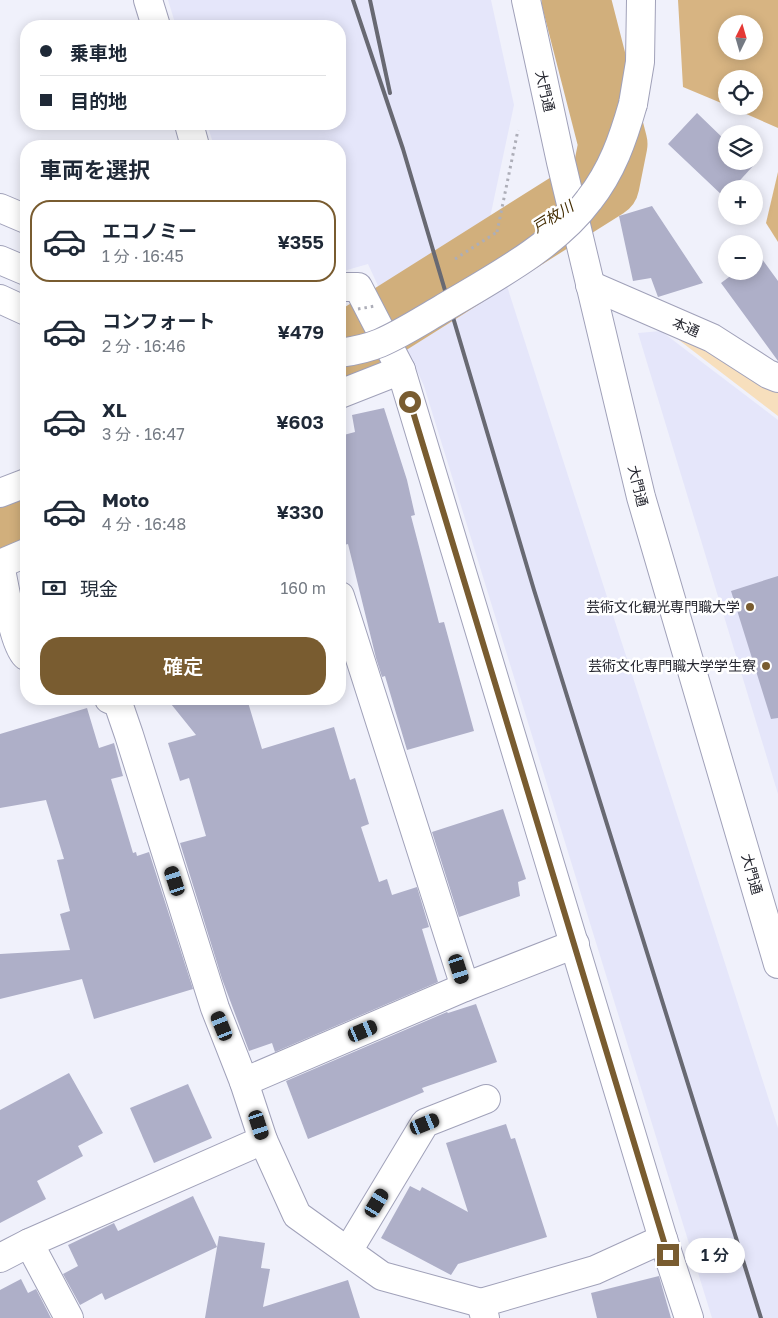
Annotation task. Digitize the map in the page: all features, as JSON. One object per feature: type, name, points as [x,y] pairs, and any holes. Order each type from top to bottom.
[{"type":"street","points":[[148,0],[154,20]]},
{"type":"street","name":"大門通","points":[[526,0],[590,285],[641,497],[778,964]]},
{"type":"street","points":[[346,352],[381,343],[517,262],[561,229],[588,202],[608,174],[621,144],[633,104],[640,62],[641,0]]},
{"type":"street","points":[[0,208],[20,216]]},
{"type":"street","points":[[0,260],[20,268]]},
{"type":"street","name":"本通","points":[[590,285],[712,338],[768,374],[778,378]]},
{"type":"street","points":[[346,287],[358,288],[401,370],[663,1239],[689,1318]]},
{"type":"street","points":[[0,299],[20,308]]},
{"type":"street","points":[[346,392],[401,370]]},
{"type":"street","points":[[0,493],[20,485]]},
{"type":"street","points":[[20,556],[0,564],[20,646]]},
{"type":"street","points":[[346,615],[465,987]]},
{"type":"street","points":[[119,705],[215,1008],[244,1082],[263,1140],[297,1215],[382,1276],[483,1310],[595,1270],[663,1239]]},
{"type":"street","points":[[244,1082],[465,987],[575,944]]},
{"type":"street","points":[[348,1251],[425,1124],[486,1099]]},
{"type":"street","points":[[0,1258],[29,1243],[263,1140]]},
{"type":"street","points":[[29,1243],[69,1318]]},
{"type":"path","points":[[497,232],[516,141]]},
{"type":"shaded area","points":[[168,0],[491,0],[514,105],[488,227],[778,1128],[778,1318],[712,1318],[424,386],[368,264],[346,270],[346,140],[212,140],[209,130],[346,130],[346,20],[174,20]]},
{"type":"shaded area","points":[[678,0],[778,0],[778,128],[748,115],[763,115],[763,70],[718,70],[718,102],[683,87]]},
{"type":"shaded area","points":[[778,172],[778,242],[766,223]]},
{"type":"shaded area","name":"芸術文化観光専門職大学","points":[[661,331],[778,420],[778,794],[638,333]]},
{"type":"shaded area","points":[[671,334],[683,336],[778,390],[778,416]]},
{"type":"building","points":[[697,113],[718,133],[718,170],[749,170],[740,180],[718,180],[718,191],[668,144]]},
{"type":"building","points":[[652,206],[703,283],[658,297],[651,278],[633,281],[619,216]]},
{"type":"building","points":[[763,260],[778,281],[778,361],[721,283],[725,280],[763,280]]},
{"type":"building","points":[[384,408],[407,480],[415,515],[411,516],[439,623],[444,622],[474,731],[407,750],[385,676],[382,677],[376,658],[348,544],[346,544],[346,434],[355,432],[352,415]]},
{"type":"building","name":"芸術文化専門職大学学生寮","points":[[778,576],[778,718],[771,719],[731,591]]},
{"type":"building","points":[[172,705],[249,705],[262,749],[334,727],[350,780],[355,778],[369,824],[361,827],[379,882],[387,879],[392,895],[417,887],[429,927],[422,929],[438,982],[275,1052],[272,1043],[249,1051],[222,979],[180,843],[206,836],[189,778],[180,781],[168,743],[196,735]]},
{"type":"building","points":[[87,708],[99,748],[114,743],[123,776],[111,779],[133,853],[136,852],[137,856],[149,852],[193,989],[94,1019],[82,979],[0,999],[0,954],[70,950],[60,914],[70,911],[57,860],[64,859],[46,800],[0,808],[0,734]]},
{"type":"building","points":[[503,809],[526,879],[518,882],[520,896],[459,917],[432,832]]},
{"type":"building","points":[[476,1004],[497,1062],[422,1088],[424,1092],[308,1139],[286,1081],[447,1012]]},
{"type":"building","points":[[69,1073],[103,1133],[78,1146],[83,1156],[37,1181],[46,1199],[0,1223],[0,1110]]},
{"type":"building","points":[[188,1084],[212,1138],[154,1163],[130,1108]]},
{"type":"building","points":[[506,1124],[511,1139],[515,1138],[547,1237],[458,1264],[451,1275],[381,1238],[410,1186],[420,1191],[422,1187],[468,1212],[446,1143]]},
{"type":"building","points":[[193,1196],[217,1247],[105,1300],[102,1293],[80,1305],[63,1274],[78,1266],[68,1245],[114,1223],[118,1231]]},
{"type":"building","points":[[219,1236],[265,1243],[261,1268],[270,1269],[263,1307],[348,1280],[360,1318],[205,1318]]},
{"type":"building","points":[[659,1276],[671,1318],[597,1318],[591,1293]]},
{"type":"building","points":[[21,1279],[28,1293],[36,1289],[51,1318],[0,1318],[0,1290]]},
{"type":"waterway","name":"戸枚川","points":[[346,347],[605,184],[613,144],[576,0]]},
{"type":"waterway","name":"戸枚川","points":[[0,532],[20,525]]},
{"type":"railway","points":[[353,0],[403,149],[534,590],[761,1318]]},
{"type":"railway","points":[[370,0],[390,93]]},
{"type":"place","name":"芸術文化観光専門職大学","points":[[750,607]]},
{"type":"place","name":"芸術文化専門職大学学生寮","points":[[766,666]]},
{"type":"route","points":[[410,402],[654,1202],[668,1255]]}]
